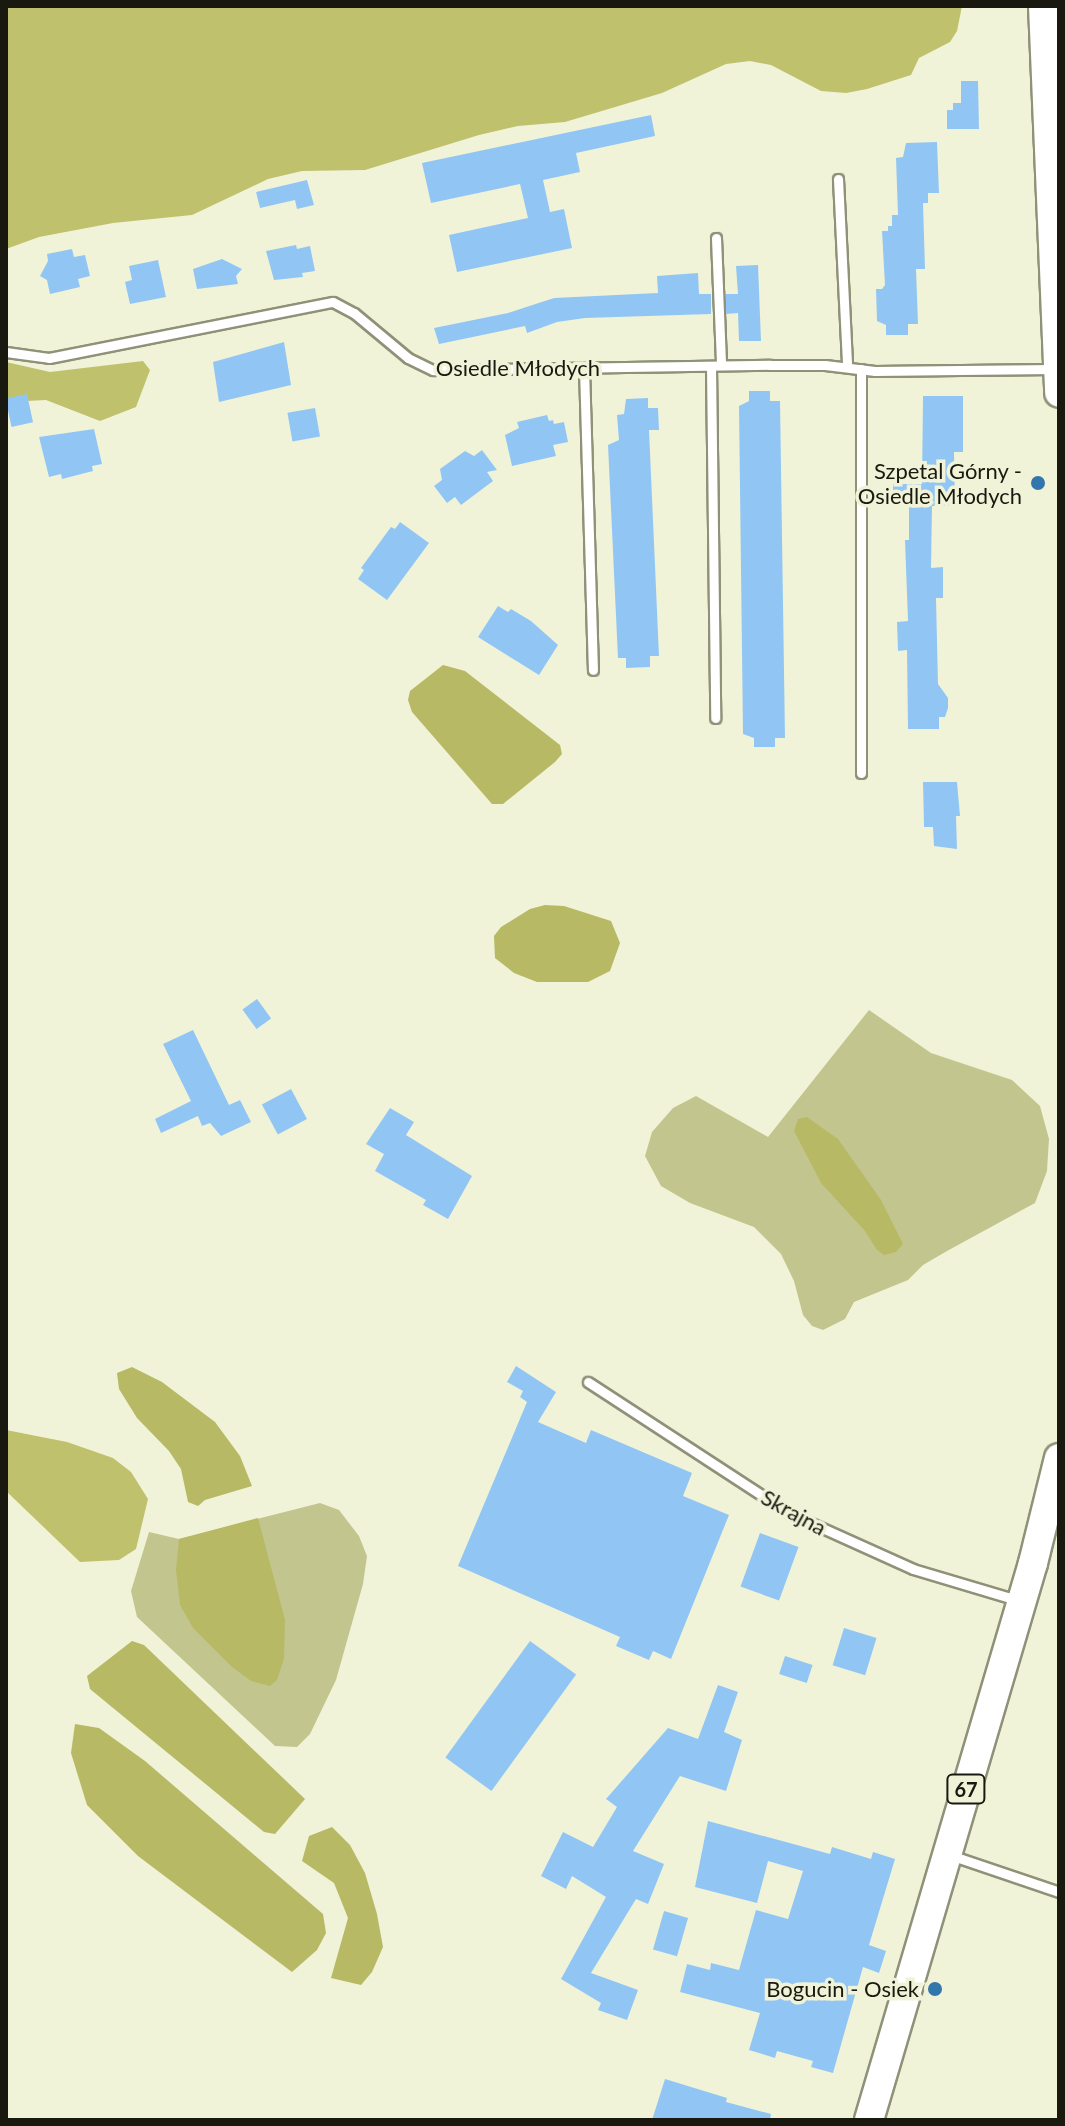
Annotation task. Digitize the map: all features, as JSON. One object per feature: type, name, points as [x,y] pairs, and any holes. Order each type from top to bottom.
[{"type":"main road","points":[[1043,6],[1059,393]]},
{"type":"main road","name":"67","points":[[869,2120],[1021,1601],[1059,1458]]},
{"type":"lane","points":[[838,179],[847,366]]},
{"type":"lane","points":[[715,718],[716,238]]},
{"type":"lane","name":"Osiedle Młodych","points":[[6,352],[49,358],[333,302],[354,313],[408,358],[433,370],[716,366],[847,366],[861,369],[1058,359]]},
{"type":"lane","points":[[584,368],[593,670]]},
{"type":"lane","points":[[861,369],[861,773]]},
{"type":"lane","name":"Skrajna","points":[[588,1382],[789,1513],[913,1569],[1021,1601]]},
{"type":"lane","points":[[947,1854],[1059,1892]]},
{"type":"green space","points":[[6,6],[962,6],[957,31],[950,42],[919,58],[911,75],[867,89],[846,93],[821,91],[771,65],[750,61],[726,64],[662,93],[565,122],[518,126],[479,135],[365,170],[302,171],[268,179],[192,215],[113,223],[39,237],[6,249]]},
{"type":"green space","points":[[143,361],[150,370],[136,407],[100,421],[46,400],[6,402],[6,362],[50,372]]},
{"type":"green space","points":[[869,1010],[931,1053],[1012,1080],[1040,1106],[1049,1139],[1047,1171],[1035,1203],[923,1265],[908,1280],[854,1302],[845,1319],[823,1330],[812,1326],[803,1315],[794,1281],[781,1254],[754,1227],[690,1203],[661,1186],[645,1156],[652,1132],[673,1108],[696,1096],[768,1137]]},
{"type":"green space","points":[[6,1430],[67,1442],[113,1458],[131,1472],[148,1499],[136,1549],[119,1560],[80,1562],[6,1491]]},
{"type":"green space","points":[[320,1503],[339,1510],[359,1536],[367,1556],[363,1584],[336,1680],[310,1734],[297,1747],[275,1746],[137,1617],[131,1591],[149,1532],[179,1539]]},
{"type":"shaded area","points":[[443,665],[465,671],[560,745],[562,754],[555,762],[503,804],[492,804],[412,712],[408,700],[410,691]]},
{"type":"shaded area","points":[[545,905],[564,906],[611,921],[620,943],[610,971],[588,982],[537,982],[514,973],[495,958],[494,936],[501,927],[530,909]]},
{"type":"shaded area","points":[[807,1117],[838,1139],[881,1200],[903,1244],[896,1252],[884,1255],[877,1250],[865,1231],[821,1183],[794,1131],[798,1119]]},
{"type":"shaded area","points":[[132,1367],[162,1382],[215,1422],[240,1456],[252,1486],[205,1500],[198,1506],[188,1502],[181,1469],[169,1451],[137,1418],[119,1389],[117,1373]]},
{"type":"shaded area","points":[[258,1518],[285,1620],[284,1659],[277,1680],[270,1686],[251,1681],[231,1666],[193,1628],[180,1605],[176,1570],[179,1539]]},
{"type":"shaded area","points":[[132,1641],[144,1645],[305,1799],[275,1834],[264,1832],[90,1689],[87,1676]]},
{"type":"shaded area","points":[[75,1724],[99,1728],[145,1761],[323,1914],[326,1933],[317,1950],[292,1972],[138,1856],[87,1805],[71,1753]]},
{"type":"shaded area","points":[[332,1827],[350,1845],[365,1873],[377,1914],[383,1947],[372,1972],[361,1985],[331,1978],[348,1918],[334,1883],[302,1861],[309,1836]]},
{"type":"building","points":[[961,81],[978,81],[979,129],[947,129],[947,110],[953,110],[953,103],[961,103]]},
{"type":"building","points":[[651,115],[655,136],[576,153],[580,172],[543,180],[550,212],[564,209],[572,248],[457,272],[449,235],[528,218],[520,184],[431,203],[422,163]]},
{"type":"building","points":[[937,142],[939,193],[928,193],[928,203],[923,203],[925,269],[916,269],[918,324],[908,324],[908,335],[886,335],[886,325],[877,321],[876,289],[882,289],[885,285],[882,231],[888,231],[888,226],[892,226],[892,215],[898,215],[896,158],[903,157],[906,143]]},
{"type":"building","points":[[307,180],[314,205],[297,209],[295,200],[260,208],[256,192]]},
{"type":"building","points":[[296,245],[297,249],[310,246],[315,271],[302,273],[303,277],[274,280],[266,251]]},
{"type":"building","points":[[72,249],[74,257],[85,255],[90,276],[78,279],[80,287],[50,294],[47,280],[40,276],[48,261],[47,254]]},
{"type":"building","points":[[222,259],[242,269],[236,276],[238,284],[197,289],[193,269]]},
{"type":"building","points":[[158,260],[166,297],[130,304],[125,282],[132,280],[129,266]]},
{"type":"building","points":[[758,265],[761,341],[739,341],[738,313],[726,314],[726,294],[738,294],[736,266]]},
{"type":"building","points":[[698,273],[699,294],[711,294],[711,314],[585,318],[557,322],[527,333],[525,326],[439,344],[434,328],[508,313],[554,298],[658,293],[657,276]]},
{"type":"building","points":[[284,342],[291,385],[219,402],[213,362]]},
{"type":"building","points":[[749,391],[770,391],[770,401],[780,401],[785,738],[775,738],[775,747],[754,747],[754,738],[743,734],[739,406],[749,401]]},
{"type":"building","points":[[27,394],[33,422],[12,427],[6,398]]},
{"type":"building","points":[[923,396],[963,396],[963,452],[954,452],[955,505],[932,506],[931,568],[943,567],[943,598],[936,598],[938,684],[948,698],[945,717],[939,717],[939,729],[908,729],[907,650],[898,651],[897,622],[908,621],[905,540],[909,540],[909,506],[893,506],[893,484],[922,484]]},
{"type":"building","points":[[648,398],[648,408],[658,408],[659,430],[649,430],[659,656],[650,656],[650,667],[626,668],[626,658],[618,658],[608,445],[619,440],[617,415],[624,414],[626,399]]},
{"type":"building","points":[[315,408],[320,437],[292,441],[287,413]]},
{"type":"building","points":[[547,415],[554,424],[564,422],[568,442],[553,445],[556,456],[512,466],[505,435],[519,428],[517,422]]},
{"type":"building","points":[[94,429],[102,464],[92,466],[93,471],[62,479],[61,474],[49,477],[39,437]]},
{"type":"building","points":[[482,450],[497,470],[487,472],[493,481],[461,505],[455,497],[447,503],[434,486],[442,480],[440,469],[465,451],[474,456]]},
{"type":"building","points":[[400,522],[429,543],[387,600],[358,579],[364,570],[361,568],[391,527],[395,529]]},
{"type":"building","points":[[498,606],[508,612],[511,609],[531,621],[558,645],[539,675],[478,637]]},
{"type":"building","points":[[923,782],[957,782],[960,816],[956,816],[957,849],[934,846],[933,827],[924,827]]},
{"type":"building","points":[[257,999],[271,1018],[257,1029],[242,1010]]},
{"type":"building","points":[[193,1030],[229,1105],[240,1100],[251,1122],[221,1136],[210,1123],[202,1126],[198,1116],[161,1133],[155,1119],[191,1101],[163,1044]]},
{"type":"building","points":[[291,1089],[307,1119],[278,1135],[262,1104]]},
{"type":"building","points":[[390,1108],[414,1122],[406,1135],[472,1176],[448,1219],[423,1205],[426,1200],[375,1171],[384,1154],[366,1144]]},
{"type":"building","points":[[516,1366],[556,1392],[538,1422],[586,1443],[591,1430],[692,1473],[683,1496],[729,1515],[671,1659],[653,1651],[649,1660],[616,1646],[620,1637],[458,1566],[527,1402],[520,1397],[523,1391],[507,1382]]},
{"type":"building","points":[[760,1533],[799,1547],[779,1601],[741,1587]]},
{"type":"building","points":[[844,1628],[877,1638],[865,1675],[833,1665]]},
{"type":"building","points":[[530,1641],[576,1675],[491,1791],[445,1757]]},
{"type":"building","points":[[785,1656],[813,1665],[807,1683],[779,1674]]},
{"type":"building","points":[[718,1685],[738,1692],[724,1732],[742,1740],[726,1791],[680,1776],[633,1851],[664,1864],[648,1904],[636,1899],[591,1973],[638,1990],[627,2020],[598,2010],[601,2003],[561,1979],[606,1897],[572,1876],[566,1889],[541,1876],[563,1832],[593,1847],[617,1807],[606,1799],[668,1728],[698,1739]]},
{"type":"building","points":[[708,1821],[830,1854],[832,1847],[871,1859],[873,1852],[895,1859],[869,1945],[886,1951],[879,1973],[863,1967],[833,2073],[811,2067],[813,2061],[777,2051],[775,2058],[749,2050],[760,2013],[680,1992],[687,1964],[710,1970],[711,1963],[739,1970],[756,1910],[788,1919],[803,1871],[768,1861],[757,1903],[695,1887]]},
{"type":"building","points":[[664,1911],[688,1918],[677,1956],[653,1949]]},
{"type":"building","points":[[665,2079],[727,2098],[726,2102],[771,2114],[770,2120],[652,2120]]},
{"type":"place","name":"Szpetal Górny - Osiedle Młodych","points":[[1038,483]]},
{"type":"place","name":"Bogucin - Osiek","points":[[935,1989]]}]
